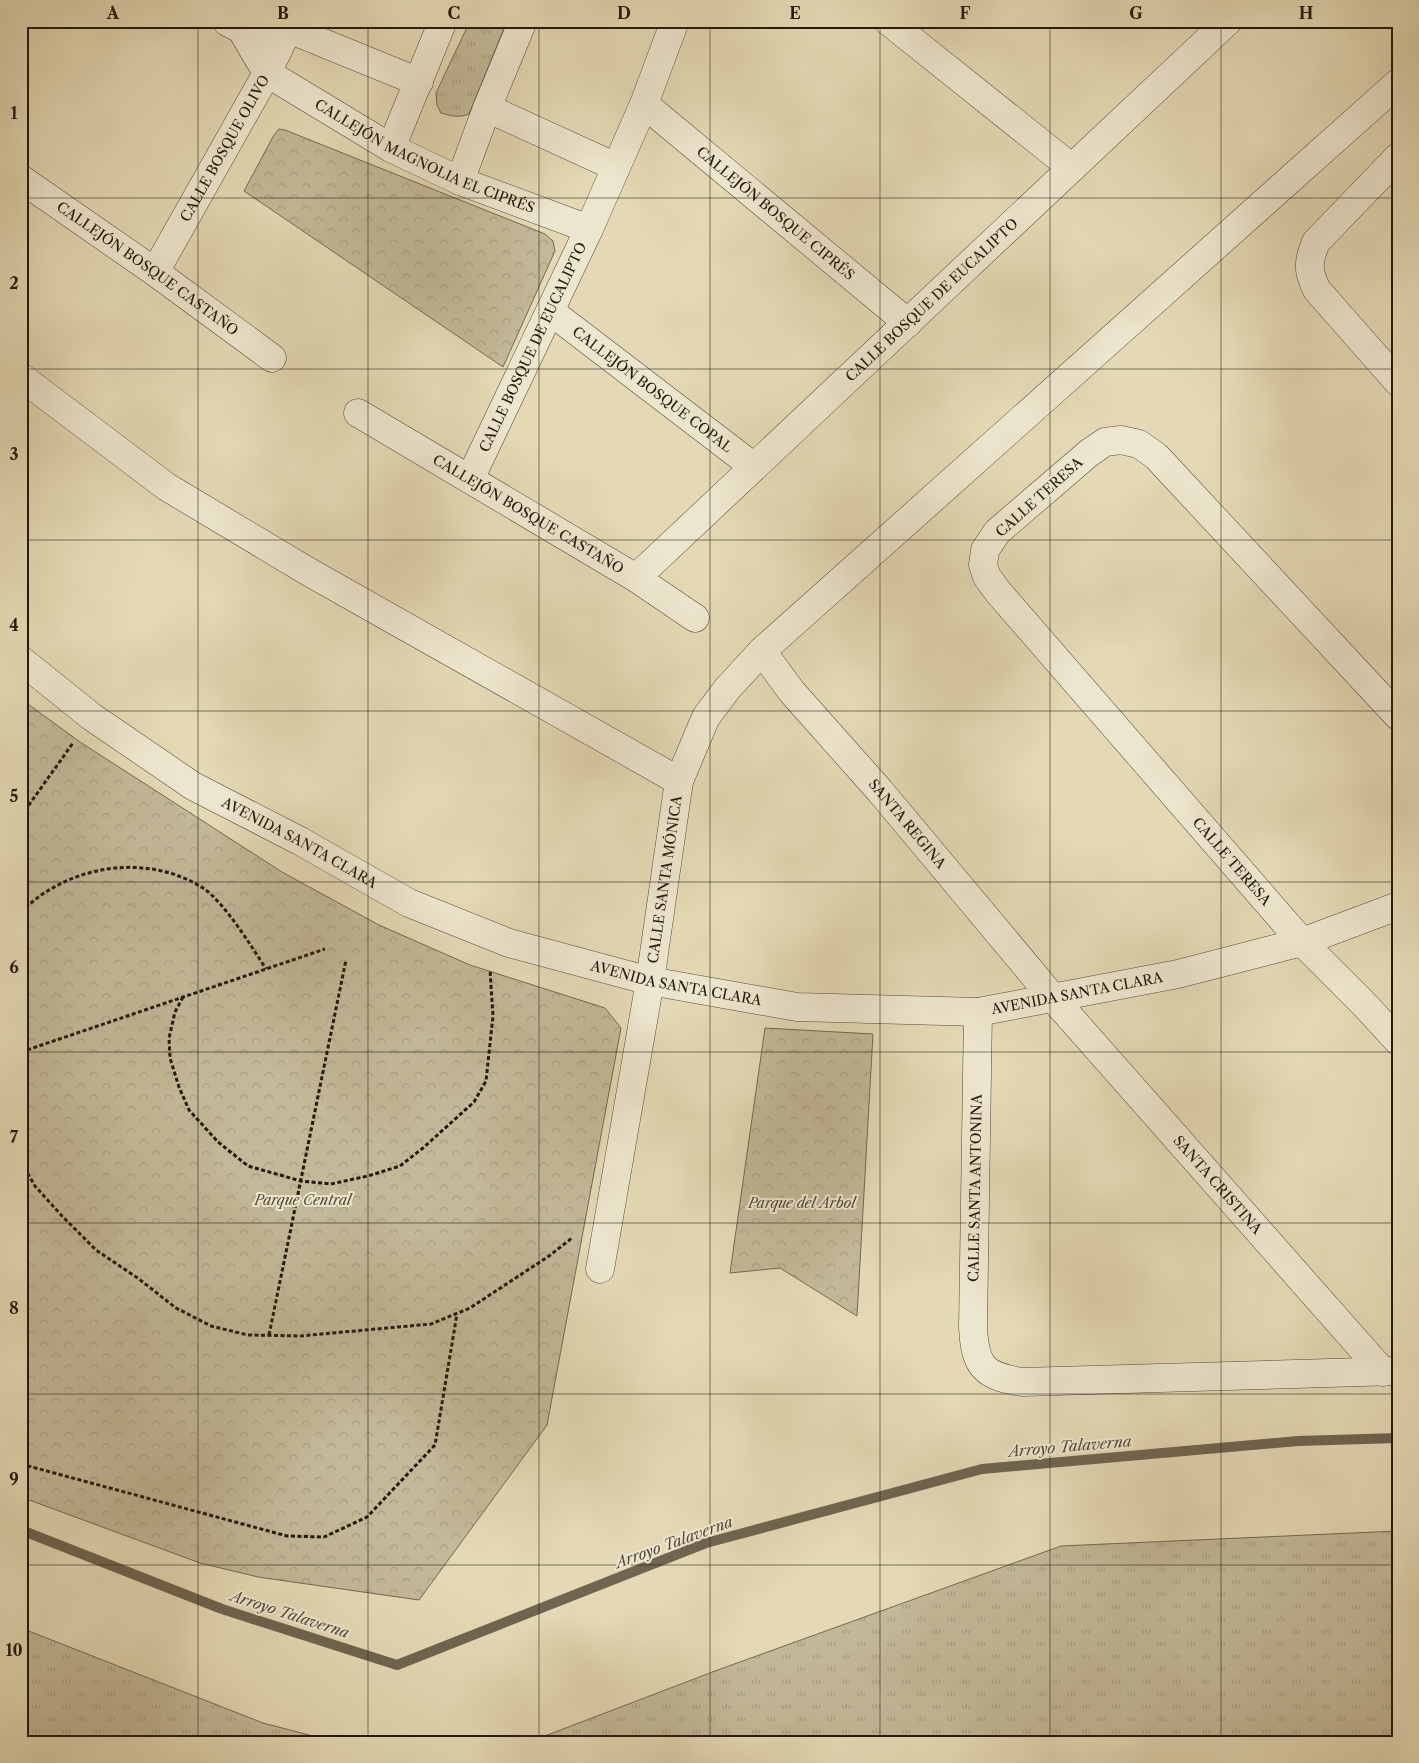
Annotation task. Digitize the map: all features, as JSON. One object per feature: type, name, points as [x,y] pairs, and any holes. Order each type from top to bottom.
[{"type":"street","points":[[391,148],[443,21]]},
{"type":"street","points":[[460,181],[487,108],[523,21]]},
{"type":"street","name":"CALLE BOSQUE DE EUCALIPTO","points":[[470,479],[589,229],[644,104],[675,21]]},
{"type":"street","points":[[888,21],[1072,168]]},
{"type":"street","name":"CALLE BOSQUE DE EUCALIPTO","points":[[636,578],[1228,21]]},
{"type":"street","points":[[233,25],[290,25],[419,82]]},
{"type":"street","points":[[233,25],[267,73]]},
{"type":"street","name":"CALLE BOSQUE OLIVO","points":[[155,272],[267,73],[290,25]]},
{"type":"street","name":"CALLEJÓN MAGNOLIA EL CIPRÉS","points":[[267,73],[391,148],[460,181],[589,229]]},
{"type":"street","name":"CALLE SANTA MÓNICA","points":[[600,1269],[650,981],[679,781],[706,717],[762,651],[1398,83]]},
{"type":"street","name":"CALLEJÓN BOSQUE CIPRÉS","points":[[644,104],[908,323]]},
{"type":"street","points":[[487,108],[616,167]]},
{"type":"street","points":[[1398,157],[1316,242],[1309,260],[1310,275],[1317,290],[1398,382]]},
{"type":"street","name":"CALLEJÓN BOSQUE CASTAÑO","points":[[21,179],[155,272],[272,358]]},
{"type":"street","name":"CALLEJÓN BOSQUE COPAL","points":[[550,311],[754,467]]},
{"type":"street","points":[[25,388],[167,487],[309,572],[679,781]]},
{"type":"street","name":"CALLEJÓN BOSQUE CASTAÑO","points":[[358,412],[636,578],[695,618]]},
{"type":"street","name":"CALLE TERESA","points":[[1398,716],[1156,456],[1139,444],[1121,440],[1105,442],[1089,453],[997,532],[985,550],[983,565],[987,577],[999,592],[1302,942],[1398,1041]]},
{"type":"street","name":"SANTA REGINA","points":[[762,651],[792,692],[880,791],[1053,998]]},
{"type":"street","name":"AVENIDA SANTA CLARA","points":[[21,660],[92,717],[193,786],[300,841],[408,903],[509,943],[650,981],[797,1007],[978,1012],[1178,974],[1302,942],[1398,906]]},
{"type":"street","name":"SANTA CRISTINA","points":[[1053,998],[1390,1372]]},
{"type":"street","name":"CALLE SANTA ANTONINA","points":[[978,1012],[973,1327],[974,1341],[980,1363],[989,1373],[1003,1379],[1022,1382],[1390,1372]]},
{"type":"path","points":[[21,816],[92,717]]},
{"type":"path","points":[[21,912],[36,897],[68,879],[87,872],[114,868],[143,868],[167,872],[204,888],[218,902],[247,939],[266,969]]},
{"type":"path","points":[[183,997],[175,1012],[169,1038],[170,1058],[179,1087],[190,1110],[218,1142],[248,1166],[301,1181],[331,1184],[368,1176],[400,1166],[474,1102],[486,1081],[493,1016],[488,935]]},
{"type":"path","points":[[21,1052],[325,949]]},
{"type":"path","points":[[270,1336],[346,960]]},
{"type":"path","points":[[21,1162],[35,1186],[96,1250],[139,1279],[176,1308],[211,1326],[248,1335],[300,1336],[431,1324],[470,1308],[541,1261],[610,1208]]},
{"type":"path","points":[[21,1464],[287,1536],[324,1537],[367,1517],[435,1445],[457,1314]]},
{"type":"green space","points":[[470,21],[507,21],[469,114],[455,116],[441,113],[437,105],[436,93]]},
{"type":"green space","points":[[279,129],[545,234],[553,241],[555,251],[503,367],[244,191]]},
{"type":"green space","name":"Parque Central","points":[[21,699],[80,742],[282,872],[379,925],[470,965],[605,1008],[621,1028],[547,1425],[419,1600],[258,1577],[200,1563],[21,1497]]},
{"type":"green space","name":"Parque del Arbol","points":[[765,1028],[873,1034],[857,1316],[780,1268],[730,1273]]},
{"type":"green space","points":[[1398,1531],[1398,1742],[529,1742],[715,1671],[1061,1546]]},
{"type":"green space","points":[[21,1628],[263,1723],[336,1742],[21,1742]]},
{"type":"waterway","name":"Arroyo Talaverna","points":[[21,1530],[222,1609],[397,1665],[706,1543],[982,1469],[1298,1441],[1398,1438]]}]
